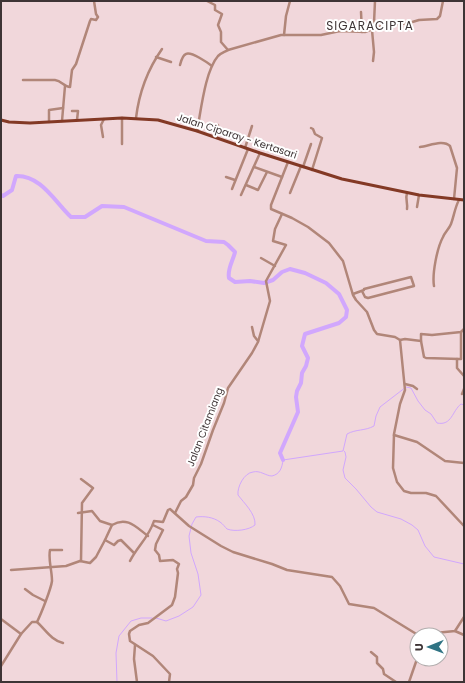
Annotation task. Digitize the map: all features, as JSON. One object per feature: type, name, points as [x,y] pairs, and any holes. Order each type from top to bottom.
[{"type":"main road","name":"Jalan Ciparay - Kertasari","points":[[1,120],[15,122],[49,122],[136,118],[167,122],[312,170],[352,181],[407,193],[464,200]]},
{"type":"street","points":[[65,86],[70,87],[72,70],[76,64],[90,20],[96,20],[98,17],[96,14],[94,1]]},
{"type":"street","points":[[207,1],[215,5],[215,10],[222,14],[218,26],[221,32],[221,42],[228,50]]},
{"type":"street","points":[[284,35],[286,16],[290,1]]},
{"type":"street","points":[[373,61],[375,1]]},
{"type":"street","points":[[197,131],[207,76],[218,56],[228,50],[278,35],[321,35],[340,31],[362,32],[419,20],[437,19],[440,16],[443,1]]},
{"type":"street","points":[[361,12],[362,32]]},
{"type":"street","points":[[136,118],[139,98],[150,69],[162,49]]},
{"type":"street","points":[[180,65],[184,57],[189,53],[204,60],[212,66]]},
{"type":"street","points":[[156,57],[171,62]]},
{"type":"street","points":[[23,80],[60,80],[65,86],[62,121]]},
{"type":"street","points":[[49,122],[49,110],[63,108]]},
{"type":"street","points":[[72,111],[78,111],[77,120]]},
{"type":"street","points":[[122,118],[122,144]]},
{"type":"street","points":[[103,137],[101,125],[104,119]]},
{"type":"street","points":[[216,138],[218,124]]},
{"type":"street","points":[[232,189],[247,148],[252,126]]},
{"type":"street","points":[[311,128],[315,134],[322,138],[312,170]]},
{"type":"street","points":[[420,147],[444,143],[450,146],[457,168],[454,199]]},
{"type":"street","points":[[290,193],[311,144]]},
{"type":"street","points":[[241,195],[260,153]]},
{"type":"street","points":[[288,162],[270,207],[272,210],[308,227],[329,243],[343,261],[353,294],[356,300],[367,312],[376,333],[395,337],[400,340],[405,339],[421,341]]},
{"type":"street","points":[[254,167],[282,177]]},
{"type":"street","points":[[246,185],[258,190],[267,172]]},
{"type":"street","points":[[226,177],[235,180]]},
{"type":"street","points":[[407,193],[407,209]]},
{"type":"street","points":[[417,207],[419,195]]},
{"type":"street","points":[[434,286],[433,278],[437,253],[443,236],[451,226],[458,200]]},
{"type":"street","points":[[261,258],[275,266],[286,245],[273,241],[275,229],[282,214]]},
{"type":"street","name":"Jalan Citamiang","points":[[175,513],[180,501],[186,497],[193,485],[194,478],[201,464],[224,403],[228,388],[252,353],[258,341],[270,302],[266,281],[275,266]]},
{"type":"street","points":[[353,294],[364,289],[411,277],[414,286],[368,298],[365,297],[362,291]]},
{"type":"street","points":[[252,327],[254,336],[258,341]]},
{"type":"street","points":[[458,359],[425,358],[421,334],[433,335],[461,332],[464,329]]},
{"type":"street","points":[[461,332],[462,353],[461,359],[458,359],[456,367],[464,376]]},
{"type":"street","points":[[400,340],[405,390],[400,404],[394,434],[393,468],[397,482],[401,488],[408,492],[426,493],[436,496],[464,526]]},
{"type":"street","points":[[405,385],[413,386],[416,389]]},
{"type":"street","points":[[462,394],[464,389]]},
{"type":"street","points":[[394,434],[417,442],[445,461],[464,463]]},
{"type":"street","points":[[80,561],[80,513],[82,502],[93,488],[81,478]]},
{"type":"street","points":[[130,561],[134,553],[148,536],[153,525],[156,521],[163,521],[168,510],[175,513],[189,526],[220,546],[233,552],[287,570],[330,576],[338,583],[350,604],[374,608],[409,629]]},
{"type":"street","points":[[80,513],[92,512],[100,521],[112,525],[121,522],[128,522],[136,526],[148,536]]},
{"type":"street","points":[[11,570],[66,566],[80,561],[90,563],[93,561],[112,525]]},
{"type":"street","points":[[153,525],[164,530],[156,544],[155,550],[159,555],[160,561],[173,560],[179,564],[177,569],[176,589],[172,605],[148,623],[139,625],[130,631],[130,640],[153,656],[170,674],[169,682]]},
{"type":"street","points":[[105,540],[115,545],[121,540],[134,553]]},
{"type":"street","points":[[37,622],[52,582],[50,550],[62,550]]},
{"type":"street","points":[[26,589],[29,593],[45,601]]},
{"type":"street","points":[[455,631],[464,617]]},
{"type":"street","points":[[2,621],[21,634]]},
{"type":"street","points":[[1,666],[21,634],[32,622],[37,622]]},
{"type":"street","points":[[37,622],[50,637],[63,643]]},
{"type":"street","points":[[449,632],[455,631],[464,635]]},
{"type":"street","points":[[135,644],[134,659],[137,682]]},
{"type":"street","points":[[371,652],[377,657],[377,662],[383,669],[384,674],[396,682]]},
{"type":"street","points":[[409,682],[414,667]]},
{"type":"waterway","points":[[1,195],[3,196],[12,190],[16,176],[25,177],[33,180],[47,190],[71,217],[85,217],[102,206],[124,207],[206,241],[224,242],[235,252],[229,268],[229,278],[235,282],[250,281],[264,283],[273,280],[282,272],[290,269],[305,273],[326,283],[339,294],[347,310],[346,317],[339,323],[305,334],[302,346],[308,358],[302,373],[301,383],[297,391],[296,397],[298,412],[280,453],[283,460]]},
{"type":"waterway","points":[[156,618],[166,621],[179,616],[193,607],[201,595],[198,574],[191,553],[189,536],[192,524],[196,517],[214,519],[230,530],[246,529],[255,525],[252,513],[238,495],[240,484],[247,475],[250,473],[261,472],[272,476],[277,474],[280,470],[283,460],[343,451],[347,434],[374,426],[380,407],[406,387],[411,388],[418,401],[425,410],[431,414],[437,423],[446,422],[461,404],[464,405]]},
{"type":"waterway","points":[[344,451],[346,457],[343,470],[345,478],[371,507],[377,512],[401,519],[412,525],[418,530],[425,546],[434,557],[464,564]]},
{"type":"waterway","points":[[117,682],[116,653],[119,636],[131,621],[141,618],[152,618]]},
{"type":"district","name":"SIGARACIPTA","points":[[370,25]]}]
